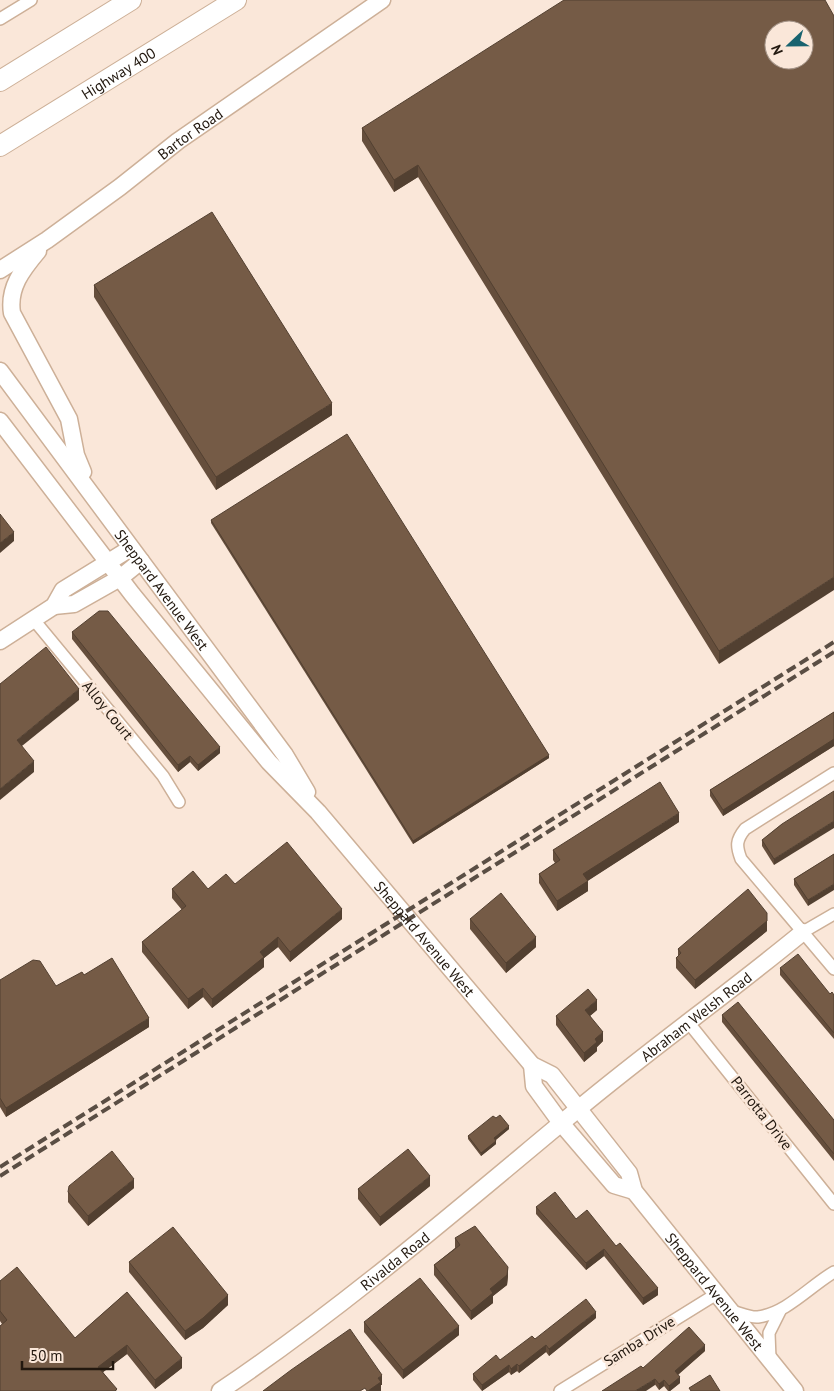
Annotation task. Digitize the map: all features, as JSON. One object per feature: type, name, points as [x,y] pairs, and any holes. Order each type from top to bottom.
[{"type":"highway","points":[[0,81],[131,0]]},
{"type":"highway","name":"Highway 400","points":[[0,146],[236,0]]},
{"type":"main road","name":"Bartor Road","points":[[0,270],[47,240],[120,187],[178,141],[382,0]]},
{"type":"main road","points":[[47,240],[22,270],[11,294],[11,307],[17,325],[69,419],[76,455],[89,488]]},
{"type":"main road","name":"Sheppard Avenue West","points":[[0,371],[89,488],[131,548],[285,755],[318,812]]},
{"type":"main road","name":"Sheppard Avenue West","points":[[0,422],[120,578],[269,762],[318,812],[532,1065],[552,1075],[629,1173],[634,1191],[795,1391]]},
{"type":"main road","points":[[0,641],[54,606],[64,590],[131,548]]},
{"type":"main road","points":[[54,606],[74,604],[120,578],[141,561]]},
{"type":"main road","name":"Abraham Welsh Road","points":[[561,1123],[803,932]]},
{"type":"main road","name":"Sheppard Avenue West","points":[[532,1065],[534,1086],[561,1123],[614,1185],[634,1191]]},
{"type":"main road","name":"Rivalda Road","points":[[220,1391],[269,1358],[343,1302],[482,1190],[561,1123]]},
{"type":"street","points":[[0,19],[31,0]]},
{"type":"street","name":"Alloy Court","points":[[34,620],[163,776],[179,802]]},
{"type":"street","points":[[834,773],[745,829],[738,837],[736,844],[741,859],[834,969]]},
{"type":"street","name":"Abraham Welsh Road","points":[[803,932],[834,914]]},
{"type":"street","name":"Parrotta Drive","points":[[688,1022],[834,1204]]},
{"type":"street","points":[[732,1311],[757,1317],[780,1311],[834,1272]]},
{"type":"street","name":"Samba Drive","points":[[560,1391],[718,1293]]},
{"type":"street","points":[[770,1359],[769,1334],[780,1311]]},
{"type":"building","points":[[564,0],[825,0],[834,16],[834,577],[719,651],[418,165],[394,180],[362,128]]},
{"type":"building","points":[[212,212],[332,403],[216,477],[94,285]]},
{"type":"building","points":[[347,434],[549,755],[413,841],[211,520]]},
{"type":"building","points":[[0,514],[14,532],[0,543]]},
{"type":"building","points":[[99,611],[108,611],[220,747],[198,765],[190,756],[178,765],[72,632]]},
{"type":"building","points":[[46,647],[79,689],[17,740],[34,761],[0,789],[0,684]]},
{"type":"building","points":[[834,712],[834,739],[723,810],[710,790]]},
{"type":"building","points":[[660,782],[679,813],[583,874],[588,881],[557,901],[539,874],[560,860],[553,850]]},
{"type":"building","points":[[834,791],[834,821],[774,859],[762,840],[782,824]]},
{"type":"building","points":[[287,842],[342,909],[290,952],[278,937],[260,952],[264,957],[212,999],[203,988],[188,999],[142,942],[186,906],[172,889],[193,871],[208,889],[226,874],[235,884]]},
{"type":"building","points":[[834,854],[834,884],[808,900],[794,879]]},
{"type":"building","points":[[748,889],[767,913],[767,921],[695,980],[676,958],[681,953],[678,949]]},
{"type":"building","points":[[501,893],[536,937],[506,963],[470,919]]},
{"type":"building","points":[[798,954],[830,994],[832,992],[834,995],[834,1033],[780,968]]},
{"type":"building","points":[[112,958],[149,1018],[6,1108],[0,1098],[0,980],[33,960],[40,961],[56,986],[82,972],[84,975]]},
{"type":"building","points":[[588,989],[597,1000],[585,1010],[603,1032],[595,1039],[597,1042],[584,1053],[556,1016]]},
{"type":"building","points":[[738,1002],[834,1120],[834,1154],[722,1015]]},
{"type":"building","points":[[500,1115],[509,1126],[494,1138],[496,1141],[481,1153],[468,1136],[493,1116],[496,1118]]},
{"type":"building","points":[[408,1149],[430,1176],[380,1217],[358,1189]]},
{"type":"building","points":[[112,1151],[134,1179],[88,1216],[68,1192],[69,1186]]},
{"type":"building","points":[[555,1192],[576,1219],[587,1210],[616,1246],[620,1243],[658,1288],[643,1298],[604,1249],[586,1263],[536,1207]]},
{"type":"building","points":[[475,1226],[508,1267],[507,1275],[490,1289],[493,1293],[471,1311],[434,1265],[460,1245],[455,1238]]},
{"type":"building","points":[[173,1227],[228,1295],[203,1318],[185,1331],[129,1262]]},
{"type":"building","points":[[17,1267],[75,1338],[127,1292],[182,1358],[155,1380],[127,1345],[98,1367],[117,1389],[115,1391],[0,1391],[0,1326],[7,1320],[0,1311],[0,1281]]},
{"type":"building","points":[[420,1278],[459,1326],[403,1370],[364,1322]]},
{"type":"building","points":[[586,1299],[596,1312],[549,1349],[546,1345],[519,1366],[517,1364],[511,1369],[509,1365],[482,1385],[473,1374],[496,1355],[500,1360],[532,1336],[535,1339]]},
{"type":"building","points":[[689,1327],[705,1345],[675,1371],[680,1377],[669,1386],[664,1380],[659,1384],[655,1379],[635,1391],[602,1391],[641,1366],[643,1368]]},
{"type":"building","points":[[350,1329],[382,1375],[378,1378],[381,1382],[368,1391],[365,1388],[360,1391],[263,1391],[291,1370]]},
{"type":"building","points":[[710,1375],[720,1391],[691,1391],[689,1388]]},
{"type":"railway","points":[[0,1167],[834,642]]},
{"type":"railway","points":[[0,1176],[834,652]]}]
